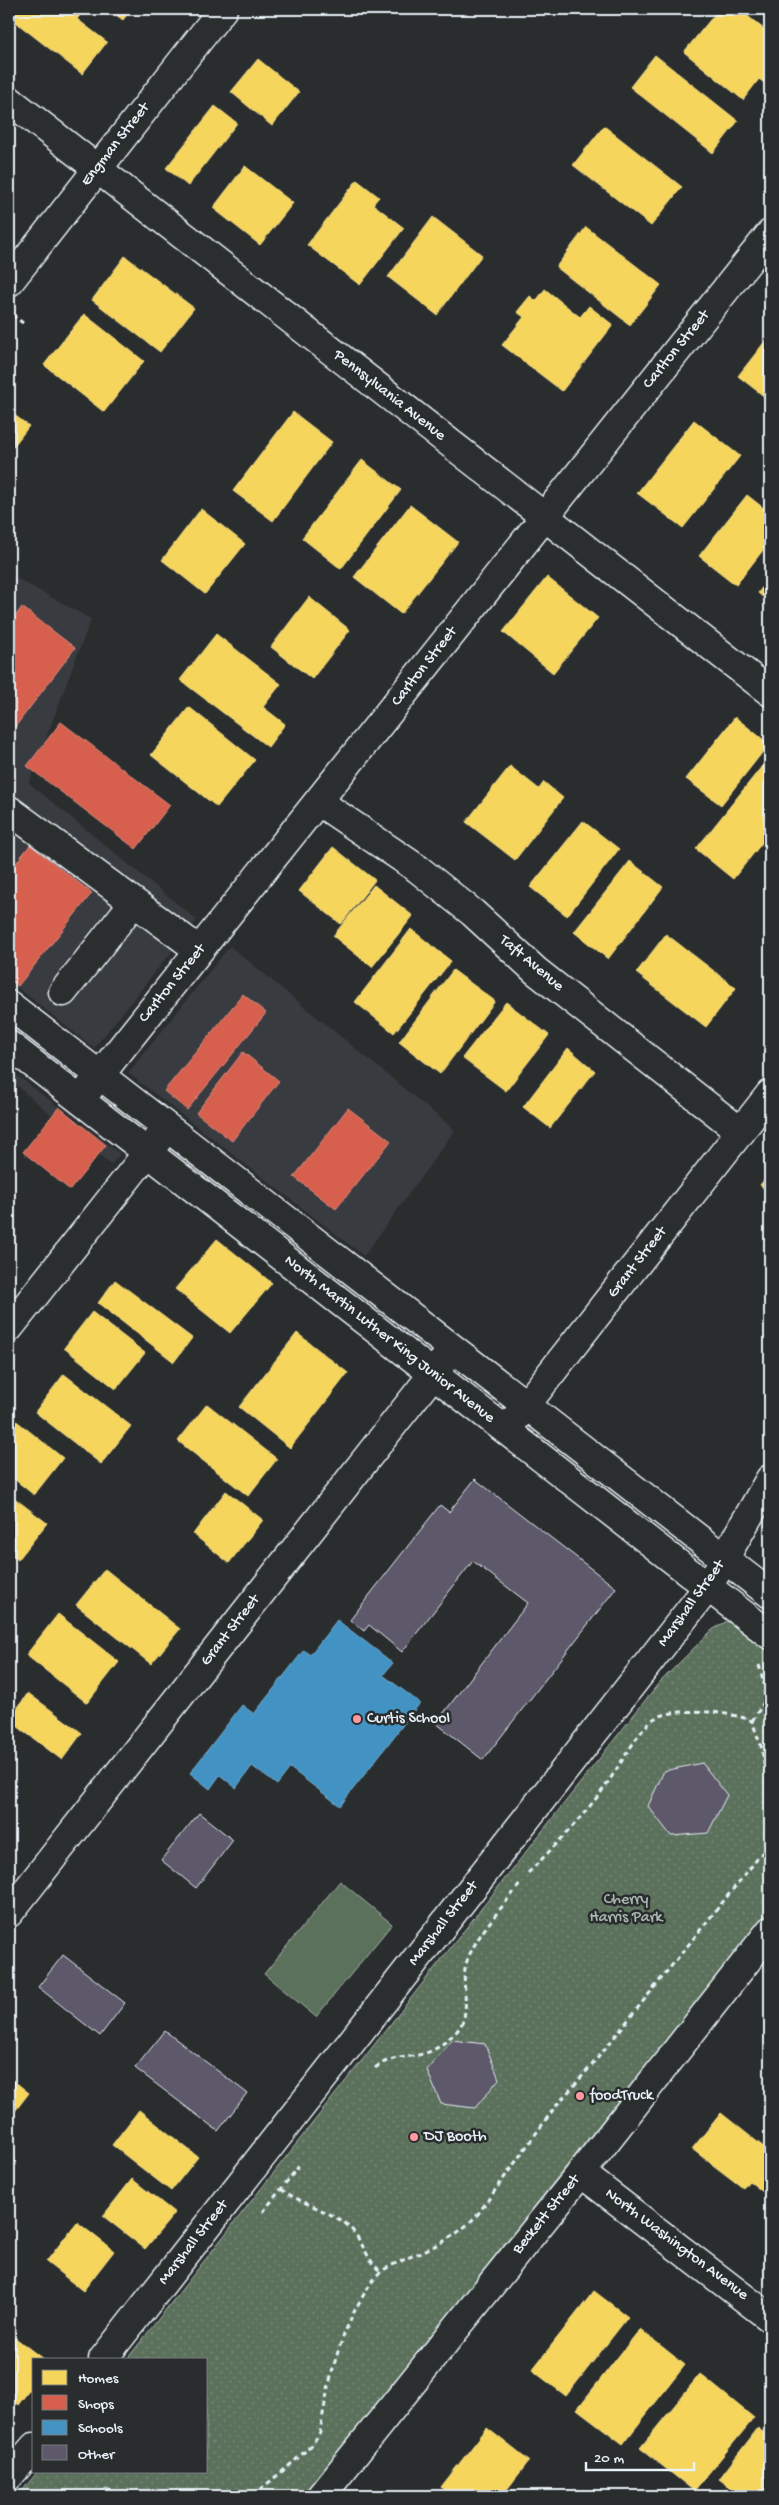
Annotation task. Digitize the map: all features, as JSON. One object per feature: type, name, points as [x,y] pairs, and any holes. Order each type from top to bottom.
[{"type":"street","name":"Engman Street","points":[[9,282],[222,9]]},
{"type":"street","name":"Pennsylvania Avenue","points":[[9,100],[770,692]]},
{"type":"street","name":"Carlton Street","points":[[80,1100],[770,234]]},
{"type":"street","name":"Taft Avenue","points":[[318,802],[418,869],[472,913],[536,970],[741,1132]]},
{"type":"street","points":[[9,810],[199,950]]},
{"type":"street","points":[[64,992],[134,902]]},
{"type":"street","name":"North Martin Luther King Junior Avenue","points":[[9,1005],[770,1594]]},
{"type":"street","name":"North Martin Luther King Junior Avenue","points":[[9,1045],[770,1635]]},
{"type":"street","name":"Grant Street","points":[[506,1431],[770,1094]]},
{"type":"street","points":[[9,1328],[168,1127]]},
{"type":"street","name":"Grant Street","points":[[9,1913],[452,1349]]},
{"type":"street","name":"Marshall Street","points":[[104,2358],[708,1587],[770,1479]]},
{"type":"street","name":"Beckett Street","points":[[321,2496],[581,2173],[770,1931]]},
{"type":"street","name":"North Washington Avenue","points":[[581,2173],[770,2318]]},
{"type":"street","points":[[9,2476],[32,2449]]},
{"type":"path","points":[[9,312],[23,323]]},
{"type":"path","points":[[752,1721],[770,1693]]},
{"type":"path","points":[[527,1874],[577,1822],[604,1789],[652,1720],[681,1712],[700,1712],[733,1714],[752,1721]]},
{"type":"path","points":[[752,1721],[762,1750],[770,1803]]},
{"type":"path","points":[[254,2496],[315,2442],[320,2432],[337,2351],[354,2311],[380,2271],[444,2243],[464,2229],[478,2214],[567,2092],[592,2066],[770,1843]]},
{"type":"path","points":[[374,2069],[384,2060],[434,2050],[459,2029],[464,2012],[465,1966],[470,1950],[522,1882]]},
{"type":"path","points":[[304,2159],[282,2189],[291,2196],[324,2211],[347,2225],[355,2233],[373,2264],[380,2271]]},
{"type":"shaded area","points":[[9,574],[91,619],[29,783],[197,920],[94,1048],[9,981]]},
{"type":"shaded area","points":[[230,946],[455,1130],[364,1256],[128,1073]]},
{"type":"shaded area","points":[[9,1069],[120,1154],[111,1165],[9,1079]]},
{"type":"green space","name":"Cherry Harris Park","points":[[727,1621],[738,1621],[770,1643],[770,1910],[304,2496],[18,2496],[37,2472],[208,2472],[208,2358],[128,2358],[658,1684],[712,1630]]},
{"type":"green space","points":[[340,1881],[392,1924],[316,2017],[264,1974]]},
{"type":"building: Homes","points":[[9,9],[85,9],[77,19],[107,42],[82,74],[9,17]]},
{"type":"building: Homes","points":[[108,9],[131,9],[123,20]]},
{"type":"building: Homes","points":[[719,9],[739,9],[770,34],[770,82],[767,85],[759,79],[743,100],[684,52]]},
{"type":"building: Homes","points":[[655,55],[738,121],[713,153],[630,87]]},
{"type":"building: Homes","points":[[258,59],[299,92],[272,126],[231,92]]},
{"type":"building: Homes","points":[[215,106],[237,123],[188,186],[166,168]]},
{"type":"building: Homes","points":[[604,126],[682,187],[651,226],[573,165]]},
{"type":"building: Homes","points":[[245,166],[293,203],[260,245],[213,208]]},
{"type":"building: Homes","points":[[357,180],[379,197],[373,204],[404,228],[360,285],[307,245]]},
{"type":"building: Homes","points":[[433,217],[482,255],[437,315],[388,277]]},
{"type":"building: Homes","points":[[586,227],[661,285],[630,325],[556,267]]},
{"type":"building: Homes","points":[[125,256],[194,308],[160,352],[92,300]]},
{"type":"building: Homes","points":[[545,289],[580,317],[589,306],[613,325],[562,391],[502,345],[524,317],[517,312],[530,296],[536,301]]},
{"type":"building: Homes","points":[[84,314],[144,361],[104,412],[44,365]]},
{"type":"building: Homes","points":[[770,335],[770,401],[738,376]]},
{"type":"building: Homes","points":[[9,411],[29,426],[9,452]]},
{"type":"building: Homes","points":[[293,412],[332,442],[273,521],[233,491]]},
{"type":"building: Homes","points":[[694,420],[740,456],[683,528],[637,493]]},
{"type":"building: Homes","points":[[362,460],[401,490],[341,569],[302,538]]},
{"type":"building: Homes","points":[[747,495],[770,513],[770,541],[736,585],[699,556]]},
{"type":"building: Homes","points":[[410,505],[458,542],[401,614],[354,577]]},
{"type":"building: Homes","points":[[201,509],[245,544],[205,594],[162,560]]},
{"type":"building: Homes","points":[[547,577],[598,618],[553,673],[503,632]]},
{"type":"building: Homes","points":[[770,577],[770,603],[758,593]]},
{"type":"building: Homes","points":[[309,597],[350,630],[312,679],[271,647]]},
{"type":"building: Homes","points":[[216,634],[281,684],[263,707],[285,724],[268,747],[180,680]]},
{"type":"building: Homes","points":[[189,707],[255,760],[217,807],[151,755]]},
{"type":"building: Homes","points":[[735,717],[769,744],[721,805],[686,779]]},
{"type":"building: Homes","points":[[767,760],[770,762],[770,833],[733,879],[696,849]]},
{"type":"building: Homes","points":[[510,766],[539,789],[544,782],[563,798],[515,860],[466,822]]},
{"type":"building: Homes","points":[[583,821],[619,849],[567,916],[530,887]]},
{"type":"building: Homes","points":[[333,847],[375,880],[341,924],[299,891]]},
{"type":"building: Homes","points":[[630,861],[663,887],[608,959],[574,932]]},
{"type":"building: Homes","points":[[374,885],[413,916],[372,967],[333,936]]},
{"type":"building: Homes","points":[[411,929],[451,961],[394,1033],[355,1002]]},
{"type":"building: Homes","points":[[666,934],[736,988],[706,1027],[636,973]]},
{"type":"building: Homes","points":[[453,970],[495,1001],[440,1074],[399,1042]]},
{"type":"building: Homes","points":[[506,1002],[549,1035],[506,1091],[462,1058]]},
{"type":"building: Homes","points":[[568,1048],[595,1071],[550,1128],[523,1107]]},
{"type":"building: Homes","points":[[770,1173],[770,1193],[760,1185]]},
{"type":"building: Homes","points":[[217,1239],[272,1283],[230,1333],[175,1289]]},
{"type":"building: Homes","points":[[115,1280],[192,1338],[174,1362],[98,1303]]},
{"type":"building: Homes","points":[[92,1312],[145,1353],[116,1389],[64,1348]]},
{"type":"building: Homes","points":[[297,1333],[348,1373],[290,1448],[239,1407]]},
{"type":"building: Homes","points":[[64,1374],[131,1426],[101,1464],[35,1412]]},
{"type":"building: Homes","points":[[207,1404],[277,1459],[248,1496],[178,1441]]},
{"type":"building: Homes","points":[[9,1415],[63,1458],[34,1495],[9,1475]]},
{"type":"building: Homes","points":[[226,1491],[263,1520],[229,1563],[193,1534]]},
{"type":"building: Homes","points":[[9,1494],[47,1523],[18,1560],[9,1553]]},
{"type":"building: Homes","points":[[105,1569],[180,1629],[151,1664],[76,1605]]},
{"type":"building: Homes","points":[[58,1614],[119,1662],[87,1703],[26,1655]]},
{"type":"building: Homes","points":[[28,1693],[82,1733],[62,1760],[9,1720]]},
{"type":"building: Homes","points":[[9,2077],[29,2093],[9,2119]]},
{"type":"building: Homes","points":[[139,2110],[198,2157],[171,2191],[112,2145]]},
{"type":"building: Homes","points":[[721,2113],[765,2148],[770,2142],[770,2184],[763,2192],[749,2181],[743,2188],[692,2149]]},
{"type":"building: Homes","points":[[132,2179],[175,2213],[145,2249],[103,2216]]},
{"type":"building: Homes","points":[[77,2222],[114,2251],[83,2291],[46,2262]]},
{"type":"building: Homes","points":[[594,2291],[628,2317],[566,2396],[532,2370]]},
{"type":"building: Homes","points":[[640,2329],[685,2365],[623,2444],[577,2409]]},
{"type":"building: Homes","points":[[9,2333],[42,2358],[32,2358],[32,2387],[18,2405],[9,2397]]},
{"type":"building: Homes","points":[[700,2374],[754,2418],[694,2491],[640,2448]]},
{"type":"building: Homes","points":[[487,2428],[529,2461],[502,2496],[453,2496],[441,2487]]},
{"type":"building: Homes","points":[[758,2428],[770,2438],[770,2496],[742,2496],[719,2479]]},
{"type":"building: Shops","points":[[22,607],[75,648],[9,735],[9,625]]},
{"type":"building: Shops","points":[[61,722],[170,805],[136,849],[27,766]]},
{"type":"building: Shops","points":[[30,845],[92,893],[18,986],[9,979],[9,872]]},
{"type":"building: Shops","points":[[243,994],[266,1013],[187,1110],[164,1091]]},
{"type":"building: Shops","points":[[243,1052],[279,1081],[232,1141],[196,1113]]},
{"type":"building: Shops","points":[[59,1107],[106,1145],[70,1190],[23,1152]]},
{"type":"building: Shops","points":[[348,1108],[391,1141],[336,1209],[294,1177]]},
{"type":"building: Schools","points":[[337,1620],[393,1663],[383,1675],[420,1703],[340,1806],[290,1768],[277,1785],[252,1766],[236,1788],[220,1775],[210,1789],[190,1773],[242,1705],[254,1714],[304,1650],[310,1655]]},
{"type":"building: Other","points":[[475,1479],[616,1588],[483,1760],[436,1723],[528,1603],[473,1561],[402,1652],[369,1625],[364,1631],[350,1620],[440,1505],[449,1512]]},
{"type":"building: Other","points":[[702,1763],[727,1795],[708,1833],[671,1836],[648,1806],[664,1771]]},
{"type":"building: Other","points":[[199,1813],[233,1840],[196,1888],[161,1860]]},
{"type":"building: Other","points":[[63,1955],[125,2003],[100,2036],[38,1987]]},
{"type":"building: Other","points":[[165,2031],[247,2093],[218,2131],[135,2068]]},
{"type":"building: Other","points":[[452,2040],[485,2044],[499,2079],[475,2108],[441,2104],[427,2070]]},
{"type":"building: Other","points":[[106,2488],[125,2496],[96,2496]]},
{"type":"place","name":"Curtis School","points":[[357,1719]]},
{"type":"place","name":"foodTruck","points":[[580,2096]]},
{"type":"place","name":"DJ Booth","points":[[414,2137]]}]
